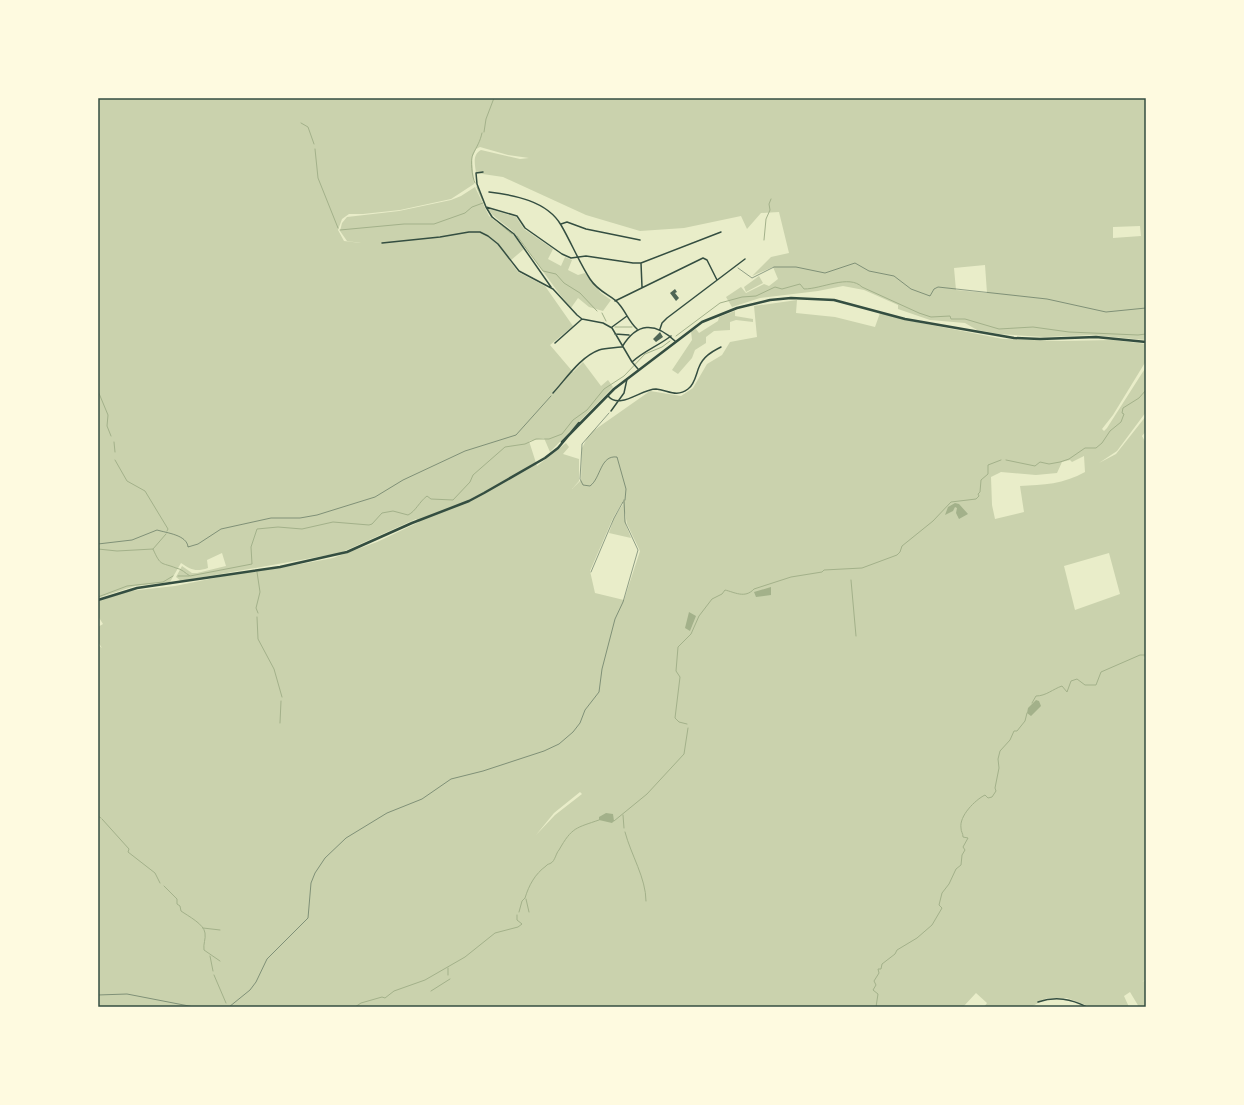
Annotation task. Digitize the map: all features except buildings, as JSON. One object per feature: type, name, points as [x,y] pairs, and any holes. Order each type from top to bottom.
[{"type":"main road","points":[[98,600],[137,588],[314,561],[347,552],[412,523],[469,501],[552,453],[572,430],[585,419],[607,395],[637,368],[702,322],[715,316],[759,302],[791,298],[846,302],[905,319],[995,336],[1040,339],[1096,337],[1146,342]]},
{"type":"street","points":[[483,172],[476,173],[475,180],[492,218],[514,234],[567,306],[582,319],[603,323],[612,328],[622,347],[637,368]]},
{"type":"street","points":[[489,192],[510,195],[531,202],[553,215],[561,224],[591,280],[598,288],[615,301],[637,329]]},
{"type":"street","points":[[486,207],[517,216],[525,228],[550,246],[571,258],[586,256],[641,263],[721,232]]},
{"type":"street","points":[[561,224],[567,222],[586,229],[640,240]]},
{"type":"street","points":[[382,243],[440,237],[465,232],[480,232],[494,239],[519,271],[553,289]]},
{"type":"street","points":[[615,301],[703,258],[707,260],[717,280]]},
{"type":"street","points":[[660,329],[666,318],[746,259]]},
{"type":"street","points":[[641,263],[642,287]]},
{"type":"street","points":[[612,328],[627,316]]},
{"type":"street","points":[[555,343],[582,319]]},
{"type":"street","points":[[622,347],[629,335],[637,329],[660,329],[676,341]]},
{"type":"street","points":[[615,334],[629,335]]},
{"type":"street","points":[[633,363],[648,350],[661,344],[670,336]]},
{"type":"street","points":[[553,394],[581,363],[592,354],[601,350],[622,347]]},
{"type":"street","points":[[607,395],[612,400],[619,402],[651,390],[659,390],[673,394],[685,391],[692,385],[698,368],[705,357],[721,347]]},
{"type":"street","points":[[611,411],[619,402],[625,391],[627,378]]},
{"type":"street","points":[[1038,1002],[1047,999],[1066,999],[1087,1007]]},
{"type":"path","points":[[736,266],[752,278],[774,267],[796,268],[825,273],[856,263],[869,271],[894,276],[911,289],[929,295],[932,294],[934,288],[938,287],[1045,299],[1105,312],[1146,308]]},
{"type":"path","points":[[98,544],[132,540],[157,530],[183,538],[188,543],[188,547],[198,544],[221,528],[271,518],[300,518],[317,515],[375,497],[403,480],[465,451],[516,434],[553,394]]},
{"type":"path","points":[[229,1007],[250,990],[256,982],[267,959],[308,918],[311,883],[315,873],[325,858],[346,838],[387,813],[422,799],[451,779],[483,771],[559,744],[579,724],[585,710],[599,692],[602,669],[614,619],[623,602],[638,550],[625,522],[624,500],[626,488],[617,457],[610,458],[606,461],[596,480],[590,486],[583,485],[580,479],[580,458],[583,441],[611,411]]},
{"type":"path","points":[[591,572],[614,518],[624,500]]},
{"type":"path","points":[[98,995],[127,994],[194,1007]]},
{"type":"shaded area","points":[[98,98],[1146,98],[1146,340],[1091,335],[1044,337],[999,334],[977,330],[965,323],[930,320],[898,309],[898,305],[864,290],[843,286],[818,291],[760,298],[732,307],[726,297],[741,287],[746,293],[764,284],[769,286],[778,279],[773,267],[752,276],[771,257],[789,253],[779,212],[761,213],[747,229],[741,216],[684,228],[640,231],[586,215],[503,177],[476,173],[475,157],[481,150],[520,159],[529,158],[508,155],[480,147],[476,149],[472,158],[474,184],[451,199],[400,210],[349,214],[342,219],[338,230],[344,241],[361,243],[347,241],[340,231],[342,223],[347,217],[399,211],[451,200],[461,196],[475,187],[489,216],[515,236],[524,249],[510,261],[518,272],[545,286],[573,326],[550,345],[573,372],[583,362],[601,386],[608,380],[613,387],[550,452],[544,438],[529,441],[537,466],[566,443],[569,447],[563,454],[579,459],[579,481],[572,489],[581,480],[582,448],[587,438],[593,431],[650,391],[681,396],[693,388],[707,364],[722,355],[730,342],[757,337],[754,306],[797,300],[796,313],[835,317],[875,327],[880,313],[911,321],[1003,339],[1061,341],[1113,340],[1146,344],[1146,361],[1113,415],[1102,429],[1104,431],[1107,428],[1146,367],[1146,412],[1117,451],[1099,463],[1116,454],[1146,416],[1146,431],[1142,436],[1146,443],[1146,657],[1143,658],[1146,659],[1146,979],[1142,982],[1146,980],[1146,1007],[1139,1007],[1130,992],[1124,996],[1129,1007],[1091,1007],[1067,998],[1047,998],[1031,1007],[984,1007],[987,1003],[976,993],[963,1007],[98,1007],[98,645],[102,648],[98,642],[98,627],[103,624],[98,616],[98,601],[130,591],[175,586],[239,573],[280,568],[333,558],[377,542],[419,522],[416,519],[340,553],[181,581],[176,577],[182,566],[192,573],[197,573],[226,566],[222,553],[207,560],[208,568],[200,570],[194,570],[181,563],[170,582],[135,586],[98,598]],"holes":[[[1140,226],[1141,236],[1113,238],[1113,227]],[[985,265],[987,293],[956,290],[954,268]],[[1084,456],[1085,472],[1061,481],[1020,486],[1024,512],[995,519],[992,505],[991,477],[1001,472],[1036,475],[1057,473],[1062,462],[1070,460],[1072,462]],[[622,503],[623,504],[614,518],[609,533],[631,538],[626,525],[624,507],[627,524],[640,551],[624,600],[595,593],[590,571],[613,518]],[[1109,553],[1120,594],[1075,610],[1064,566]],[[580,792],[582,794],[555,815],[536,835],[554,813]]]},
{"type":"shaded area","points":[[487,208],[516,217],[524,229],[553,249],[548,259],[561,266],[565,257],[572,260],[568,270],[578,275],[585,273],[601,293],[611,300],[603,311],[589,307],[578,298],[571,308],[516,235]]},
{"type":"shaded area","points":[[759,276],[763,283],[746,292],[744,287]]},
{"type":"shaded area","points":[[735,311],[735,316],[753,319],[753,322],[736,320],[730,322],[730,330],[714,331],[706,337],[706,343],[695,350],[692,358],[678,374],[672,370],[692,340],[691,331],[696,329],[699,333],[718,321],[719,317]]},
{"type":"shaded area","points":[[955,503],[959,504],[968,514],[959,519],[956,513],[957,508],[955,507],[953,511],[945,515],[948,507]]},
{"type":"shaded area","points":[[771,587],[771,595],[756,597],[754,592]]},
{"type":"shaded area","points":[[689,612],[696,616],[690,631],[685,628]]},
{"type":"shaded area","points":[[1036,700],[1039,701],[1041,706],[1031,716],[1027,713],[1028,708]]},
{"type":"shaded area","points":[[606,813],[613,814],[614,821],[612,823],[599,820],[599,817]]},
{"type":"waterway","points":[[484,132],[486,119],[494,98]]},
{"type":"waterway","points":[[301,123],[308,127],[314,144]]},
{"type":"waterway","points":[[475,183],[473,177],[472,157],[482,133]]},
{"type":"waterway","points":[[315,149],[318,178],[338,228]]},
{"type":"waterway","points":[[477,187],[490,214],[512,234]]},
{"type":"waterway","points":[[764,240],[766,219],[770,210],[769,204],[771,199]]},
{"type":"waterway","points":[[340,230],[404,224],[434,224],[465,213],[472,207],[483,203]]},
{"type":"waterway","points":[[517,236],[543,271],[556,274],[564,283],[580,293],[597,311]]},
{"type":"waterway","points":[[676,336],[720,303],[742,297],[756,296],[775,287],[782,289],[800,284],[804,289],[843,282],[857,283],[862,287],[931,317],[950,316],[951,319],[965,319],[999,329],[1033,327],[1069,332],[1138,335],[1146,334]]},
{"type":"waterway","points":[[602,313],[606,321]]},
{"type":"waterway","points":[[615,327],[632,327]]},
{"type":"waterway","points":[[98,549],[117,551],[153,549],[158,559],[162,563],[180,569],[190,576],[252,564],[251,547],[257,529],[278,527],[302,529],[333,522],[369,525],[372,524],[382,513],[393,511],[408,515],[427,496],[431,499],[453,500],[470,482],[473,475],[505,447],[525,444],[536,439],[549,439],[562,434],[573,420],[587,410],[604,389],[624,376],[645,354],[662,347],[670,341]]},
{"type":"waterway","points":[[1006,460],[1035,466],[1040,462],[1049,464],[1060,462],[1069,459],[1085,448],[1096,448],[1102,443],[1110,431],[1121,422],[1124,414],[1122,413],[1123,408],[1139,398],[1146,390]]},
{"type":"waterway","points":[[98,391],[108,415],[107,426],[111,436]]},
{"type":"waterway","points":[[114,442],[115,452]]},
{"type":"waterway","points":[[115,460],[127,481],[145,491],[168,529],[167,531]]},
{"type":"waterway","points":[[687,724],[679,722],[675,718],[680,677],[676,671],[678,647],[691,634],[699,616],[712,599],[722,594],[725,590],[740,594],[747,594],[754,589],[791,577],[822,572],[824,570],[862,568],[897,555],[902,546],[933,521],[951,502],[976,499],[979,496],[978,494],[980,492],[981,480],[988,474],[988,465],[1001,460]]},
{"type":"waterway","points":[[153,549],[166,534]]},
{"type":"waterway","points":[[257,572],[260,592],[256,608],[258,613]]},
{"type":"waterway","points":[[98,597],[127,586],[163,582],[173,576]]},
{"type":"waterway","points":[[178,576],[189,576]]},
{"type":"waterway","points":[[851,580],[856,636]]},
{"type":"waterway","points":[[257,617],[258,639],[274,669],[282,697]]},
{"type":"waterway","points":[[1032,703],[1036,696],[1046,694],[1062,686],[1067,692],[1071,681],[1077,679],[1085,685],[1096,685],[1101,672],[1140,655],[1146,655]]},
{"type":"waterway","points":[[280,723],[281,701]]},
{"type":"waterway","points":[[876,1007],[878,994],[873,990],[876,985],[874,981],[879,973],[878,969],[881,969],[882,964],[895,954],[897,950],[917,938],[932,925],[942,908],[939,905],[942,893],[949,884],[956,869],[961,865],[962,855],[965,850],[963,847],[968,838],[963,837],[961,828],[962,818],[968,809],[977,801],[985,795],[988,798],[992,797],[996,791],[995,788],[999,768],[998,759],[1000,751],[1010,740],[1014,731],[1017,731],[1025,721],[1027,713]]},
{"type":"waterway","points":[[614,821],[647,794],[684,754],[688,728]]},
{"type":"waterway","points":[[623,815],[624,828]]},
{"type":"waterway","points":[[102,819],[129,849],[128,852],[155,873],[160,883]]},
{"type":"waterway","points":[[519,912],[522,901],[525,898],[533,880],[542,869],[552,862],[571,833],[575,829],[599,820]]},
{"type":"waterway","points":[[625,832],[644,884],[646,901]]},
{"type":"waterway","points":[[164,886],[177,899],[177,904],[180,906],[181,911],[202,926],[205,935],[204,950],[220,961]]},
{"type":"waterway","points":[[526,899],[529,912]]},
{"type":"waterway","points":[[355,1007],[361,1003],[382,997],[385,998],[394,991],[425,980],[465,957],[495,933],[518,927],[522,924],[517,920],[517,915]]},
{"type":"waterway","points":[[203,928],[220,930]]},
{"type":"waterway","points":[[210,956],[213,971]]},
{"type":"waterway","points":[[448,968],[448,975]]},
{"type":"waterway","points":[[214,975],[226,1003]]},
{"type":"waterway","points":[[431,991],[450,979]]}]
